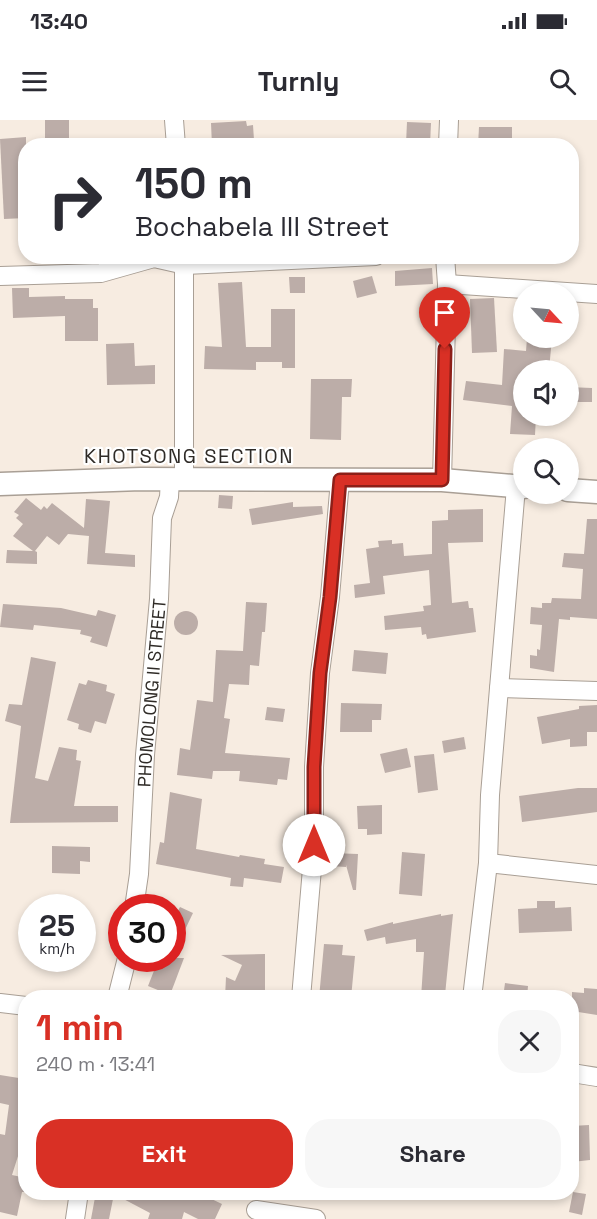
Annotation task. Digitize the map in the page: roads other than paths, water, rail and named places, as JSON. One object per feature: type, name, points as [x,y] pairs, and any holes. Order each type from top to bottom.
[{"type":"street","points":[[174,120],[175,138]]},
{"type":"street","points":[[448,138],[449,120]]},
{"type":"street","points":[[0,276],[101,273],[133,264]]},
{"type":"street","name":"PHOMOLONG II STREET","points":[[136,894],[145,755],[159,599],[162,518],[177,479],[184,264]]},
{"type":"street","points":[[442,480],[446,264]]},
{"type":"street","points":[[447,284],[597,294]]},
{"type":"street","points":[[0,484],[177,479],[442,480],[513,486]]},
{"type":"street","points":[[302,990],[314,845],[314,767],[320,673],[330,597],[340,480]]},
{"type":"street","points":[[579,491],[597,492]]},
{"type":"street","points":[[473,990],[488,863],[490,795],[499,688],[518,504]]},
{"type":"street","points":[[499,688],[597,691]]},
{"type":"street","points":[[488,863],[597,875]]},
{"type":"street","points":[[119,990],[124,972]]},
{"type":"street","points":[[0,1003],[18,1005]]},
{"type":"street","points":[[579,1074],[597,1077]]},
{"type":"street","points":[[75,1219],[79,1200]]},
{"type":"street","points":[[256,1207],[316,1219]]},
{"type":"district","name":"KHOTSONG SECTION","points":[[189,456]]}]
